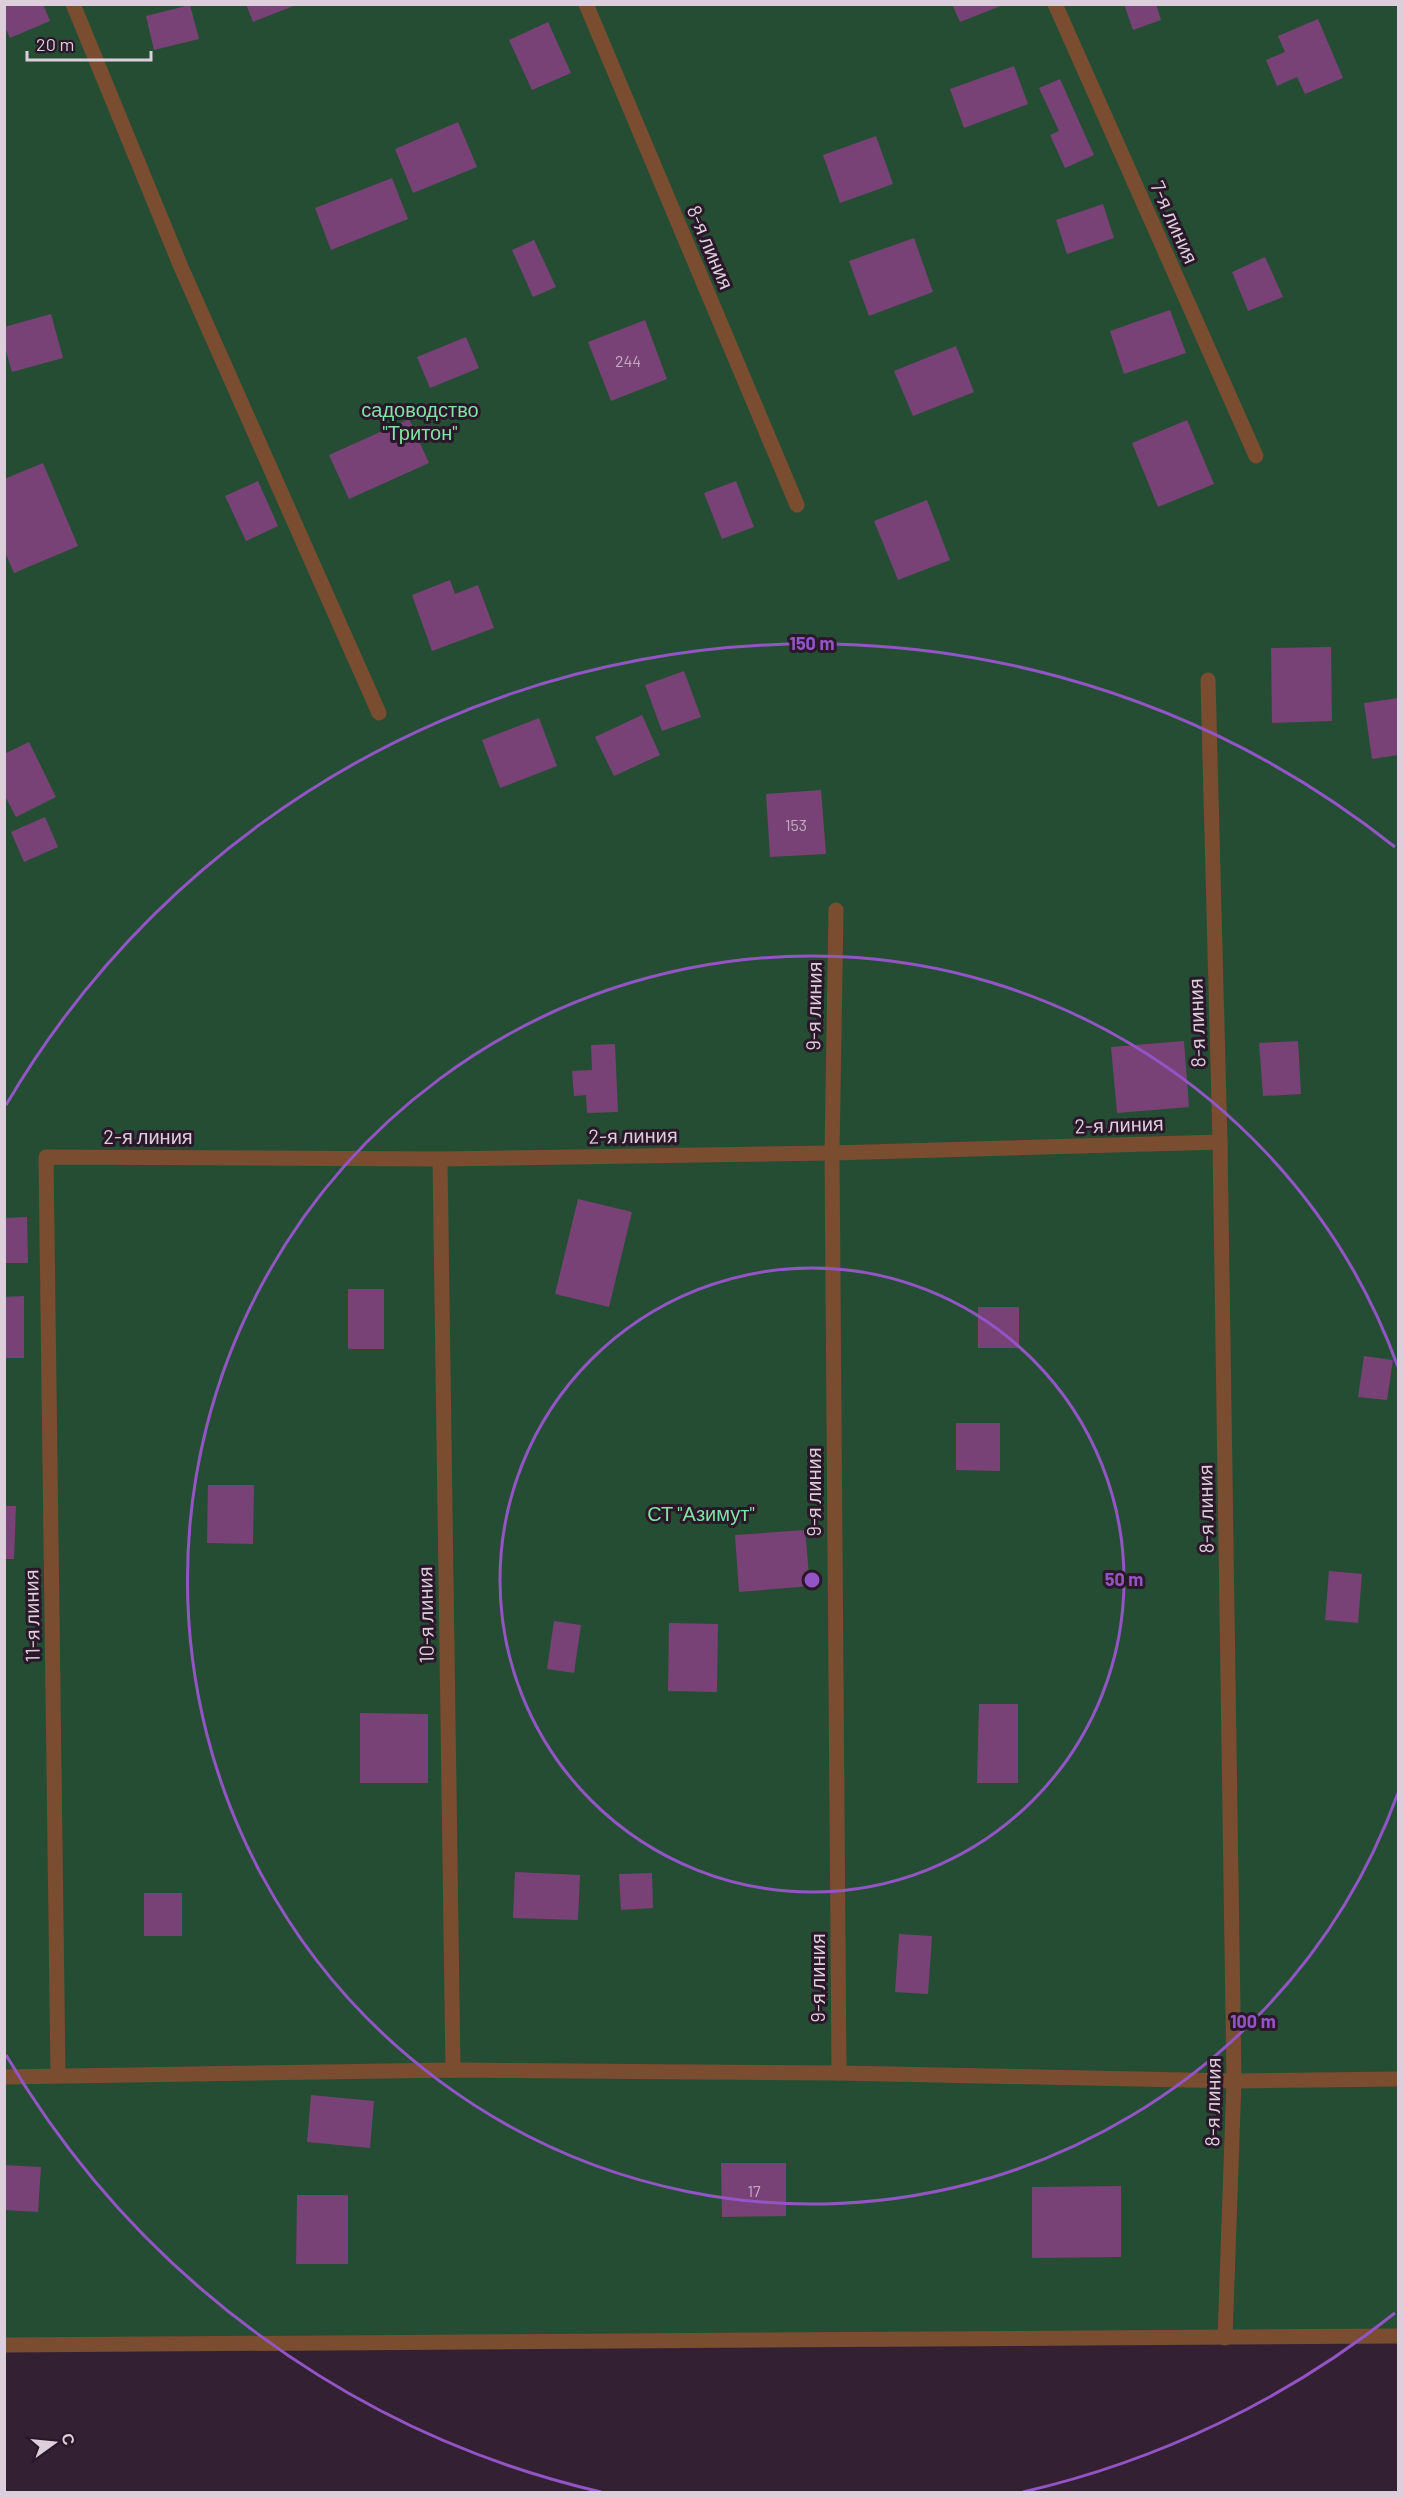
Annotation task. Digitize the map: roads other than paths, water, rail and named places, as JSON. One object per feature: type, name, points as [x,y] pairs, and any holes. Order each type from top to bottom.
[{"type":"street","points":[[73,4],[181,267],[379,713]]},
{"type":"street","name":"8-я линия","points":[[586,4],[797,505]]},
{"type":"street","name":"7-я линия","points":[[1055,4],[1256,456]]},
{"type":"street","name":"8-я линия","points":[[1208,680],[1220,1142],[1234,2081],[1225,2338]]},
{"type":"street","name":"9-я линия","points":[[836,910],[832,1153],[839,2073]]},
{"type":"street","name":"2-я линия","points":[[46,1157],[440,1159],[832,1153],[1220,1142]]},
{"type":"street","name":"11-я линия","points":[[46,1157],[58,2075]]},
{"type":"street","name":"10-я линия","points":[[440,1159],[453,2070]]},
{"type":"street","points":[[4,2077],[453,2070],[839,2073],[1234,2081],[1398,2079]]},
{"type":"street","points":[[4,2345],[1398,2337]]},
{"type":"park label","name":"садоводство \"Тритон\"","points":[[420,420]]},
{"type":"park label","name":"СТ \"Азимут\"","points":[[701,1513]]}]
